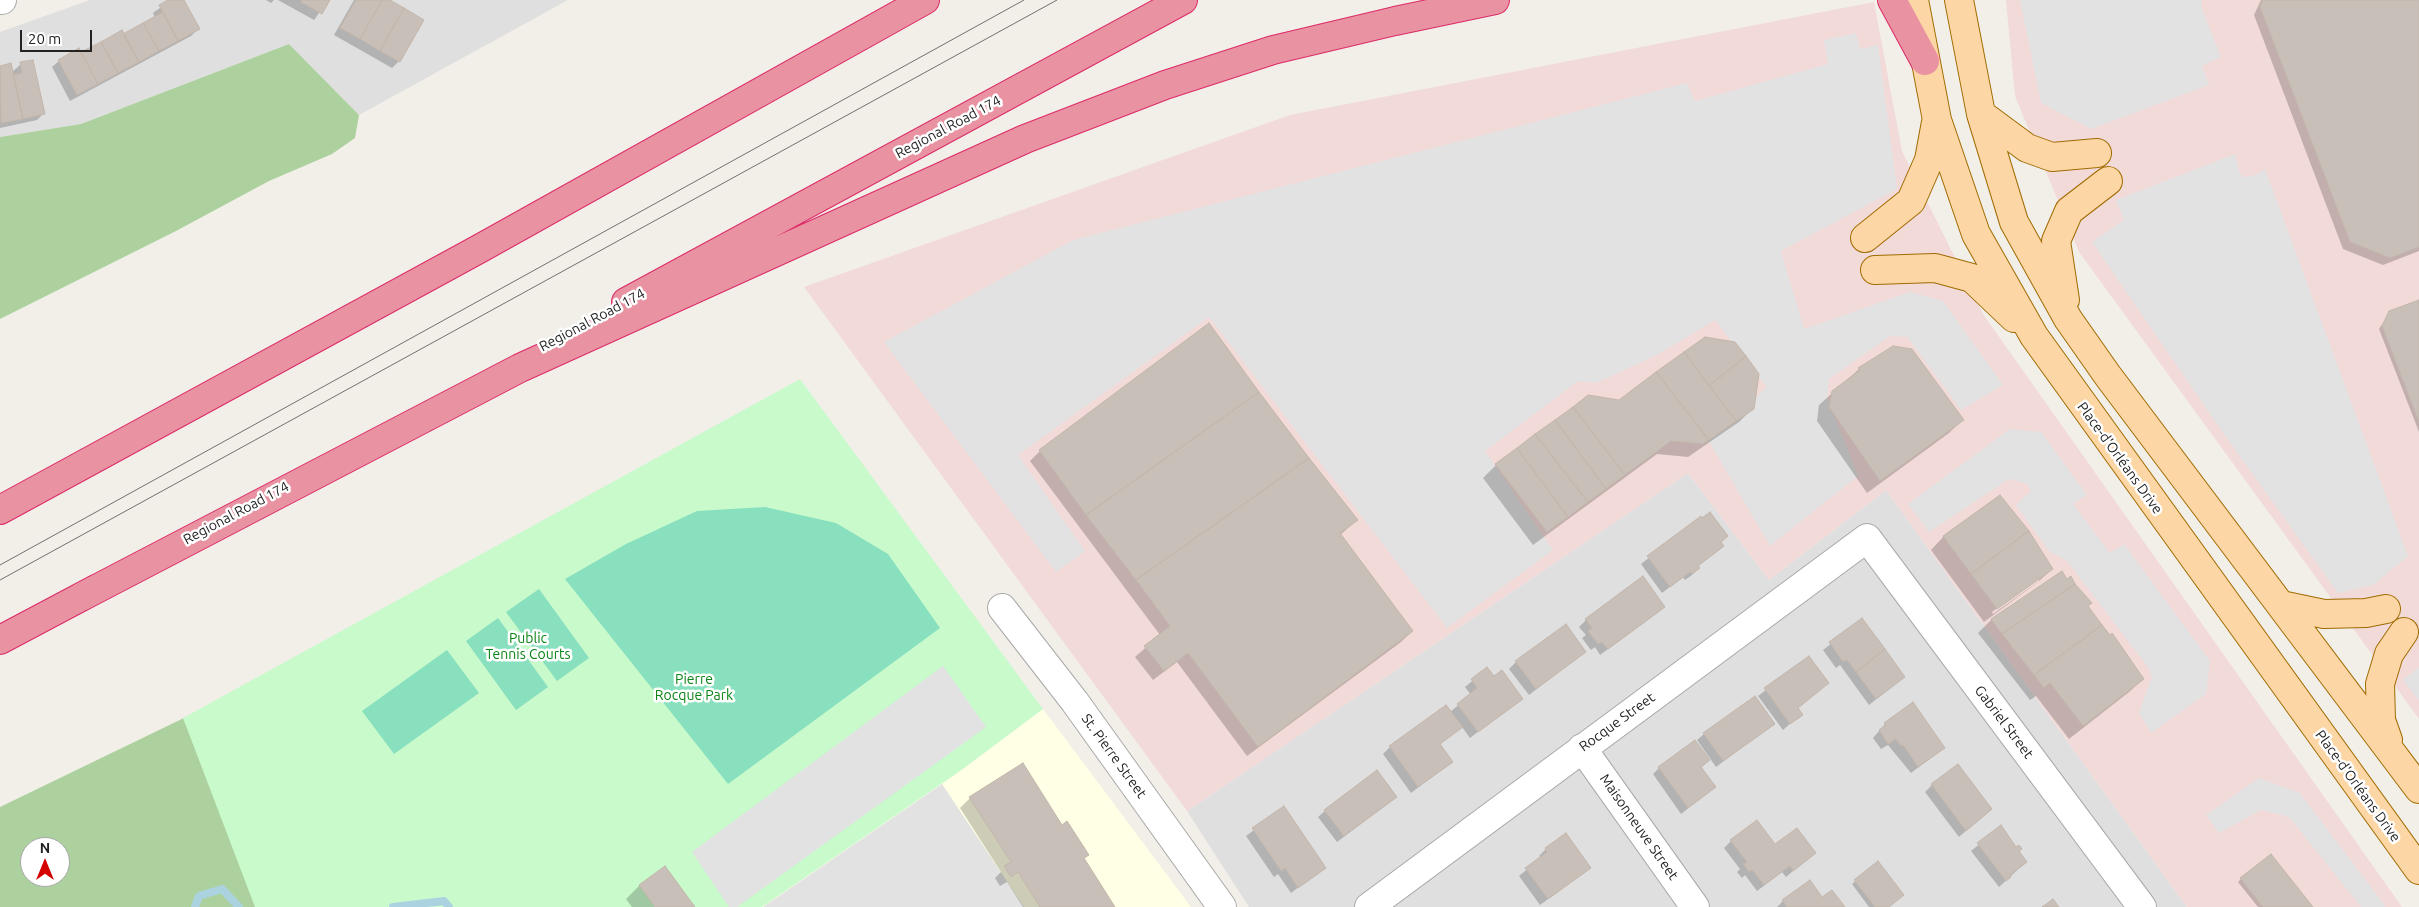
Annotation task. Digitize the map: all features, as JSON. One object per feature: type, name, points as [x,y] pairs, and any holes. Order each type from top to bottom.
[{"type":"highway","points":[[479,249],[892,0]]},
{"type":"highway","points":[[0,510],[479,249],[925,0]]},
{"type":"highway","name":"Regional Road 174","points":[[0,640],[1183,0]]},
{"type":"highway","points":[[1395,21],[1459,0]]},
{"type":"highway","points":[[81,597],[520,368],[1024,139],[1165,85],[1273,50],[1495,0]]},
{"type":"highway","points":[[1892,0],[1925,61]]},
{"type":"main road","name":"Place-d'Orléans Drive","points":[[1914,0],[1937,120],[1976,234],[2034,336],[2419,870]]},
{"type":"main road","points":[[1959,0],[1981,114],[2014,222],[2068,319],[2108,376],[2419,789]]},
{"type":"main road","points":[[1981,114],[2026,148],[2052,157],[2098,153]]},
{"type":"main road","points":[[1865,238],[1911,201],[1929,160],[1937,120]]},
{"type":"main road","points":[[2068,319],[2056,241],[2069,211],[2108,181]]},
{"type":"main road","points":[[1875,270],[1935,268],[1972,278],[2034,336]]},
{"type":"main road","points":[[2281,605],[2324,614],[2366,613],[2386,609]]},
{"type":"main road","points":[[2390,751],[2381,720],[2380,684],[2389,654],[2404,632]]},
{"type":"street","name":"Rocque Street","points":[[1369,907],[1867,538]]},
{"type":"street","name":"Gabriel Street","points":[[1867,538],[2142,907]]},
{"type":"street","name":"St. Pierre Street","points":[[1002,608],[1075,702],[1222,907]]},
{"type":"street","name":"Maisonneuve Street","points":[[1582,748],[1695,907]]},
{"type":"shaded area","points":[[90,0],[568,0],[359,115],[289,44],[81,124],[0,137],[0,32]]},
{"type":"shaded area","points":[[2006,0],[2419,0],[2419,719],[2079,252],[2015,96]]},
{"type":"shaded area","points":[[2020,0],[2202,0],[2201,6],[2221,57],[2202,66],[2209,85],[2091,129],[2041,103]]},
{"type":"shaded area","points":[[1874,2],[1902,151],[1983,314],[2402,907],[2187,907],[1886,490],[1769,580],[1688,473],[1187,811],[804,287],[1290,115]]},
{"type":"shaded area","points":[[1856,33],[1860,49],[1878,45],[1897,189],[1781,251],[1804,329],[1910,292],[1943,301],[2003,385],[1961,410],[1907,337],[1890,336],[1829,379],[1827,398],[1858,476],[1770,546],[1707,438],[1733,418],[1767,387],[1715,320],[1657,355],[1596,383],[1578,381],[1485,451],[1553,550],[1447,628],[1209,317],[1018,455],[1085,551],[1056,572],[884,342],[1073,240],[1687,83],[1695,101],[1828,64],[1824,40]]},
{"type":"shaded area","points":[[2235,154],[2240,174],[2245,177],[2256,175],[2265,169],[2408,556],[2373,585],[2338,593],[2221,430],[2092,242],[2124,220],[2116,200]]},
{"type":"shaded area","points":[[2010,429],[2041,432],[2087,495],[2073,504],[2110,553],[2124,544],[2210,661],[2206,694],[2151,733],[2139,713],[2152,677],[2148,667],[2067,561],[2049,551],[2016,505],[2031,491],[2027,484],[2009,479],[1929,532],[1908,504]]},
{"type":"shaded area","points":[[1688,473],[1769,580],[1886,490],[2187,907],[1249,907],[1187,811]]},
{"type":"shaded area","points":[[943,666],[986,727],[737,907],[729,907],[692,852]]},
{"type":"shaded area","points":[[2419,667],[2419,701],[2403,680]]},
{"type":"shaded area","points":[[1043,709],[1191,907],[762,907],[960,771]]},
{"type":"shaded area","points":[[2259,778],[2300,793],[2386,907],[2361,907],[2289,817],[2261,810],[2219,833],[2206,815]]},
{"type":"shaded area","points":[[942,784],[1024,907],[763,907]]},
{"type":"green space","points":[[289,44],[359,115],[355,138],[332,154],[269,181],[176,231],[0,319],[0,137],[81,124]]},
{"type":"green space","name":"Pierre Rocque Park","points":[[800,379],[1043,709],[960,771],[762,907],[255,907],[183,718]]},
{"type":"green space","points":[[765,507],[836,523],[888,554],[940,628],[728,784],[565,579],[626,544],[697,511]]},
{"type":"green space","points":[[539,589],[589,658],[557,681],[506,612]]},
{"type":"green space","points":[[409,609],[354,907],[0,907],[0,807]]},
{"type":"green space","points":[[498,618],[548,687],[516,710],[466,641]]},
{"type":"green space","points":[[447,650],[479,693],[394,754],[362,711]]},
{"type":"building","points":[[168,0],[184,0],[200,29],[178,41],[159,5]]},
{"type":"building","points":[[302,0],[330,0],[322,14],[301,2]]},
{"type":"building","points":[[356,0],[382,0],[360,39],[340,28]]},
{"type":"building","points":[[382,0],[390,0],[404,8],[380,51],[360,39]]},
{"type":"building","points":[[2263,0],[2419,0],[2419,247],[2390,258],[2350,242],[2260,7]]},
{"type":"building","points":[[404,8],[424,20],[400,62],[380,51]]},
{"type":"building","points":[[163,12],[178,41],[159,51],[143,23]]},
{"type":"building","points":[[143,23],[159,51],[139,62],[123,34]]},
{"type":"building","points":[[122,30],[139,62],[118,73],[101,42]]},
{"type":"building","points":[[101,42],[118,73],[98,84],[81,52]]},
{"type":"building","points":[[79,48],[98,84],[77,95],[58,60]]},
{"type":"building","points":[[33,60],[45,114],[23,119],[13,75],[22,73],[20,62]]},
{"type":"building","points":[[11,63],[23,119],[1,123],[0,66]]},
{"type":"building","points":[[2419,300],[2419,422],[2382,326],[2389,311]]},
{"type":"building","points":[[1209,323],[1259,392],[1086,515],[1039,450]]},
{"type":"building","points":[[1705,337],[1735,342],[1746,356],[1709,386],[1684,352]]},
{"type":"building","points":[[1893,346],[1912,349],[1964,420],[1880,481],[1829,407],[1832,391],[1860,370],[1858,368]]},
{"type":"building","points":[[1684,352],[1736,421],[1709,440],[1656,372]]},
{"type":"building","points":[[1746,356],[1759,374],[1754,409],[1736,421],[1709,386]]},
{"type":"building","points":[[1656,372],[1709,440],[1703,444],[1671,441],[1625,475],[1573,407],[1588,395],[1619,400]]},
{"type":"building","points":[[1259,392],[1309,458],[1136,580],[1086,515]]},
{"type":"building","points":[[1573,407],[1625,475],[1606,489],[1555,420]]},
{"type":"building","points":[[1555,420],[1606,489],[1588,502],[1535,434]]},
{"type":"building","points":[[1535,434],[1588,502],[1568,517],[1517,448]]},
{"type":"building","points":[[1517,448],[1568,517],[1547,532],[1495,464]]},
{"type":"building","points":[[1309,458],[1358,520],[1340,533],[1413,631],[1258,747],[1188,653],[1164,671],[1144,646],[1170,626],[1136,580]]},
{"type":"building","points":[[2000,495],[2029,531],[1971,574],[1943,536]]},
{"type":"building","points":[[1710,512],[1728,536],[1721,542],[1724,546],[1698,566],[1700,568],[1692,574],[1690,572],[1670,587],[1647,556],[1701,516],[1702,518]]},
{"type":"building","points":[[2029,531],[2053,569],[1997,609],[1971,574]]},
{"type":"building","points":[[2062,571],[2067,579],[2071,576],[2075,584],[2002,634],[1991,619]]},
{"type":"building","points":[[1643,576],[1665,607],[1608,649],[1602,642],[1598,644],[1588,631],[1592,628],[1585,619]]},
{"type":"building","points":[[2075,584],[2092,603],[2088,606],[2102,625],[2034,675],[2002,634]]},
{"type":"building","points":[[1862,618],[1885,649],[1856,672],[1847,660],[1843,662],[1829,642]]},
{"type":"building","points":[[1566,624],[1586,652],[1536,689],[1515,661]]},
{"type":"building","points":[[2102,625],[2110,635],[2112,633],[2144,679],[2083,726],[2050,683],[2044,688],[2034,675]]},
{"type":"building","points":[[1885,649],[1905,677],[1876,699],[1856,672]]},
{"type":"building","points":[[1809,656],[1829,683],[1798,708],[1803,715],[1790,724],[1764,688]]},
{"type":"building","points":[[1487,667],[1494,676],[1502,670],[1523,699],[1478,732],[1457,704],[1477,688],[1471,679]]},
{"type":"building","points":[[1755,696],[1775,724],[1723,761],[1703,733]]},
{"type":"building","points":[[1913,702],[1945,748],[1918,767],[1903,745],[1901,746],[1896,739],[1888,744],[1879,730],[1886,725],[1884,723]]},
{"type":"building","points":[[1446,705],[1463,727],[1440,744],[1453,762],[1418,787],[1389,746]]},
{"type":"building","points":[[1695,740],[1710,760],[1701,767],[1716,787],[1688,808],[1658,767]]},
{"type":"building","points":[[1023,763],[1062,825],[1067,821],[1089,855],[1084,858],[1115,907],[1040,907],[1018,872],[1011,877],[1004,866],[1011,862],[969,797]]},
{"type":"building","points":[[1958,764],[1992,809],[1966,831],[1931,784]]},
{"type":"building","points":[[1377,770],[1397,797],[1344,836],[1324,810]]},
{"type":"building","points":[[1284,806],[1326,868],[1298,888],[1285,868],[1281,871],[1252,828]]},
{"type":"building","points":[[1757,820],[1775,844],[1797,828],[1816,853],[1793,871],[1790,866],[1764,885],[1752,870],[1749,872],[1743,864],[1747,862],[1730,840]]},
{"type":"building","points":[[2001,825],[2016,847],[2019,845],[2022,849],[2019,851],[2027,862],[2010,875],[2011,877],[2006,881],[1977,843]]},
{"type":"building","points":[[1566,833],[1591,868],[1548,899],[1525,868],[1547,852],[1545,848]]},
{"type":"building","points":[[2271,854],[2313,907],[2263,907],[2240,878]]},
{"type":"building","points":[[1878,861],[1904,895],[1889,907],[1875,907],[1854,880]]},
{"type":"building","points":[[665,866],[695,907],[655,907],[639,885]]},
{"type":"building","points":[[1810,880],[1822,897],[1832,890],[1845,907],[1787,907],[1782,900]]},
{"type":"building","points":[[2053,899],[2059,907],[2042,907]]},
{"type":"waterway","points":[[195,907],[199,896],[222,889],[239,907]]},
{"type":"waterway","points":[[393,907],[444,901],[449,907]]},
{"type":"tram line","points":[[0,565],[1024,0]]},
{"type":"tram line","points":[[0,580],[1057,0]]},
{"type":"park label","name":"Public Tennis Courts","points":[[528,646]]}]
